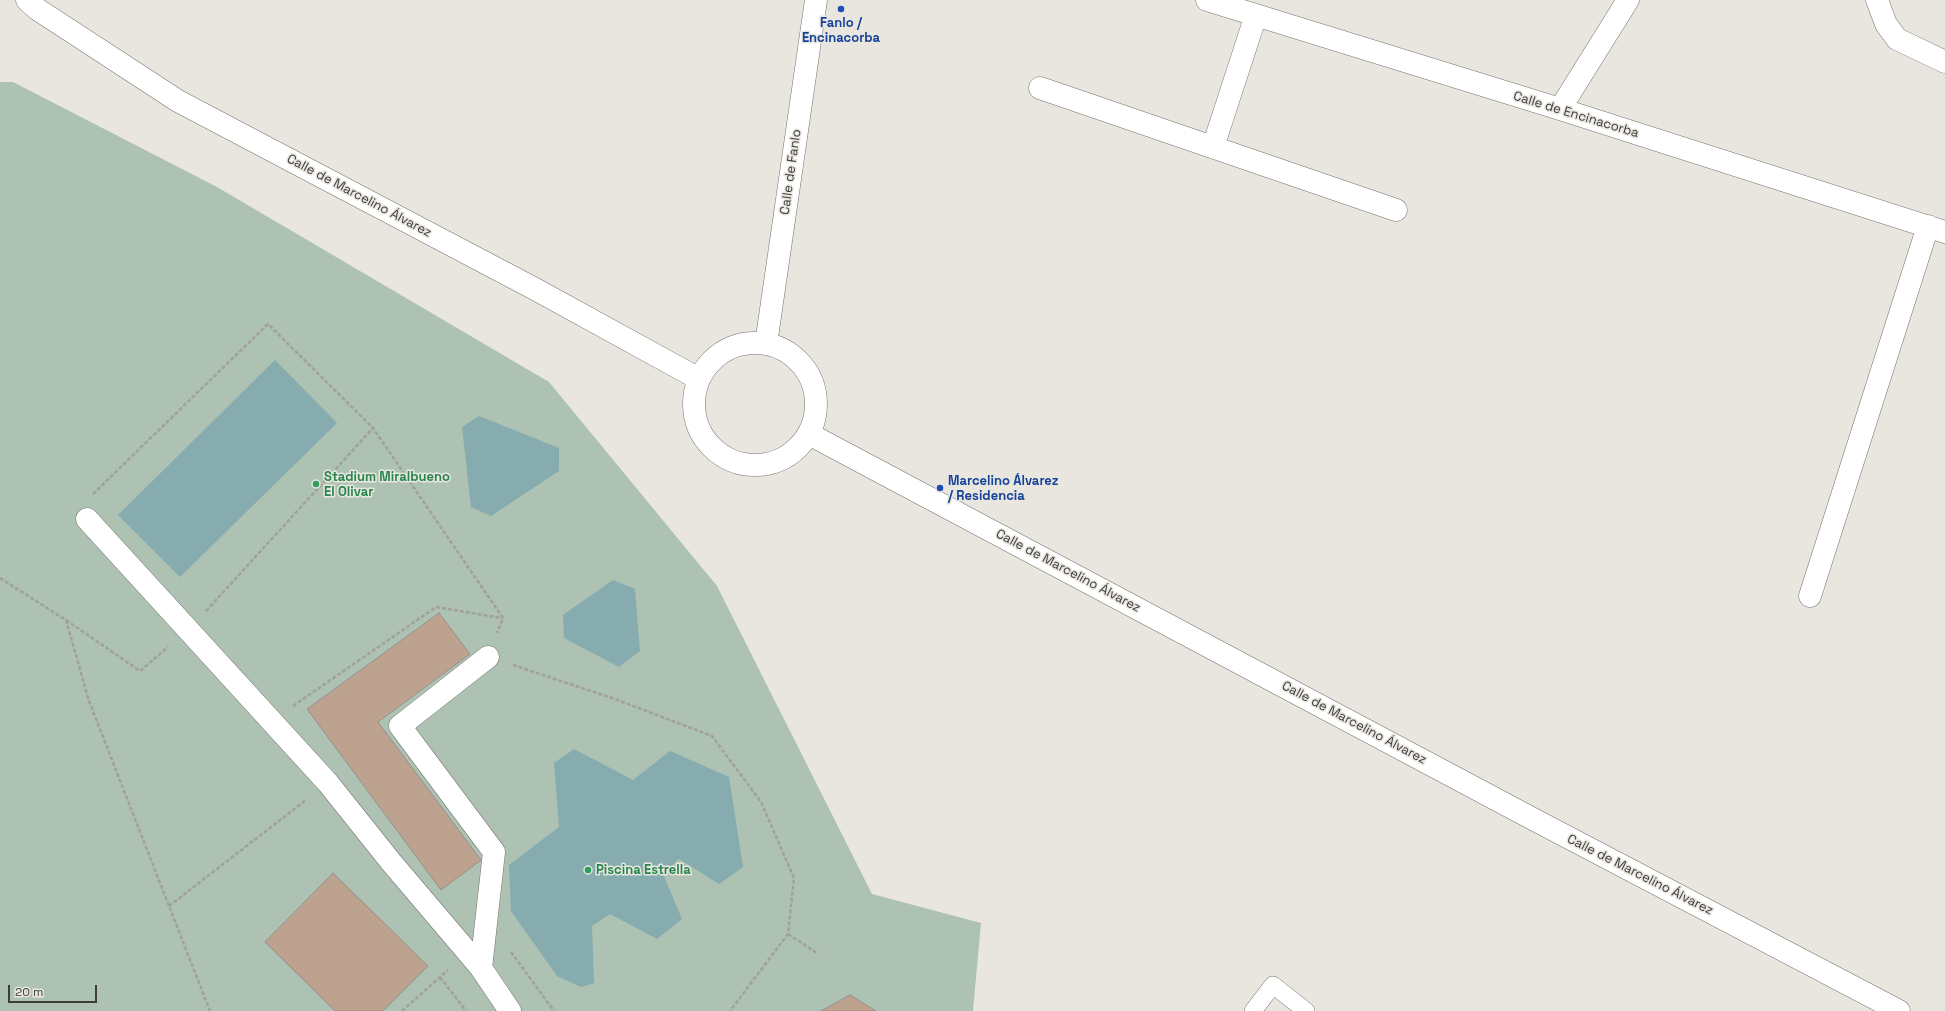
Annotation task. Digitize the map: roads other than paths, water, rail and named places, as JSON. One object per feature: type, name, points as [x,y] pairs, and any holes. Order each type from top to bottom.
[{"type":"street","name":"Calle de Marcelino Álvarez","points":[[27,0],[37,9],[178,101],[535,289],[699,379]]},
{"type":"street","name":"Calle de Fanlo","points":[[766,344],[816,0]]},
{"type":"street","name":"Calle de Encinacorba","points":[[1207,0],[1560,109],[1936,229]]},
{"type":"street","points":[[1560,109],[1628,0]]},
{"type":"street","points":[[1877,0],[1889,28],[1897,39],[1945,62]]},
{"type":"street","points":[[1213,147],[1256,15]]},
{"type":"street","points":[[1040,88],[1396,210]]},
{"type":"street","points":[[1810,596],[1936,229]]},
{"type":"street","points":[[746,343],[766,344],[784,350],[799,361],[810,376],[816,393],[816,411],[809,434],[800,446],[785,458],[766,464],[747,465],[729,459],[713,448],[701,433],[695,415],[694,396],[699,379],[711,362],[727,350],[746,343]]},
{"type":"street","name":"Calle de Marcelino Álvarez","points":[[809,434],[1533,819],[1899,1011]]},
{"type":"street","points":[[87,519],[328,783],[391,862],[475,960],[510,1011]]},
{"type":"street","points":[[475,960],[487,920],[494,852],[400,726],[488,657]]},
{"type":"lane","points":[[1253,1011],[1273,985],[1306,1011]]},
{"type":"water","points":[[275,360],[337,423],[180,577],[118,515]]},
{"type":"water","points":[[479,416],[559,448],[559,471],[491,516],[471,507],[462,427]]},
{"type":"water","points":[[613,580],[635,589],[640,651],[619,667],[564,638],[563,615]]},
{"type":"water","name":"Piscina Estrella","points":[[574,749],[633,780],[670,751],[729,777],[743,867],[719,884],[679,859],[663,874],[682,919],[657,939],[610,914],[592,926],[594,983],[581,987],[557,976],[511,911],[509,865],[559,827],[554,763]]},
{"type":"place","name":"Fanlo / Encinacorba","points":[[841,9]]},
{"type":"place","name":"Stadium Miralbueno El Olivar","points":[[316,484]]},
{"type":"place","name":"Marcelino Álvarez / Residencia","points":[[940,488]]},
{"type":"place","name":"Piscina Estrella","points":[[588,870]]}]
